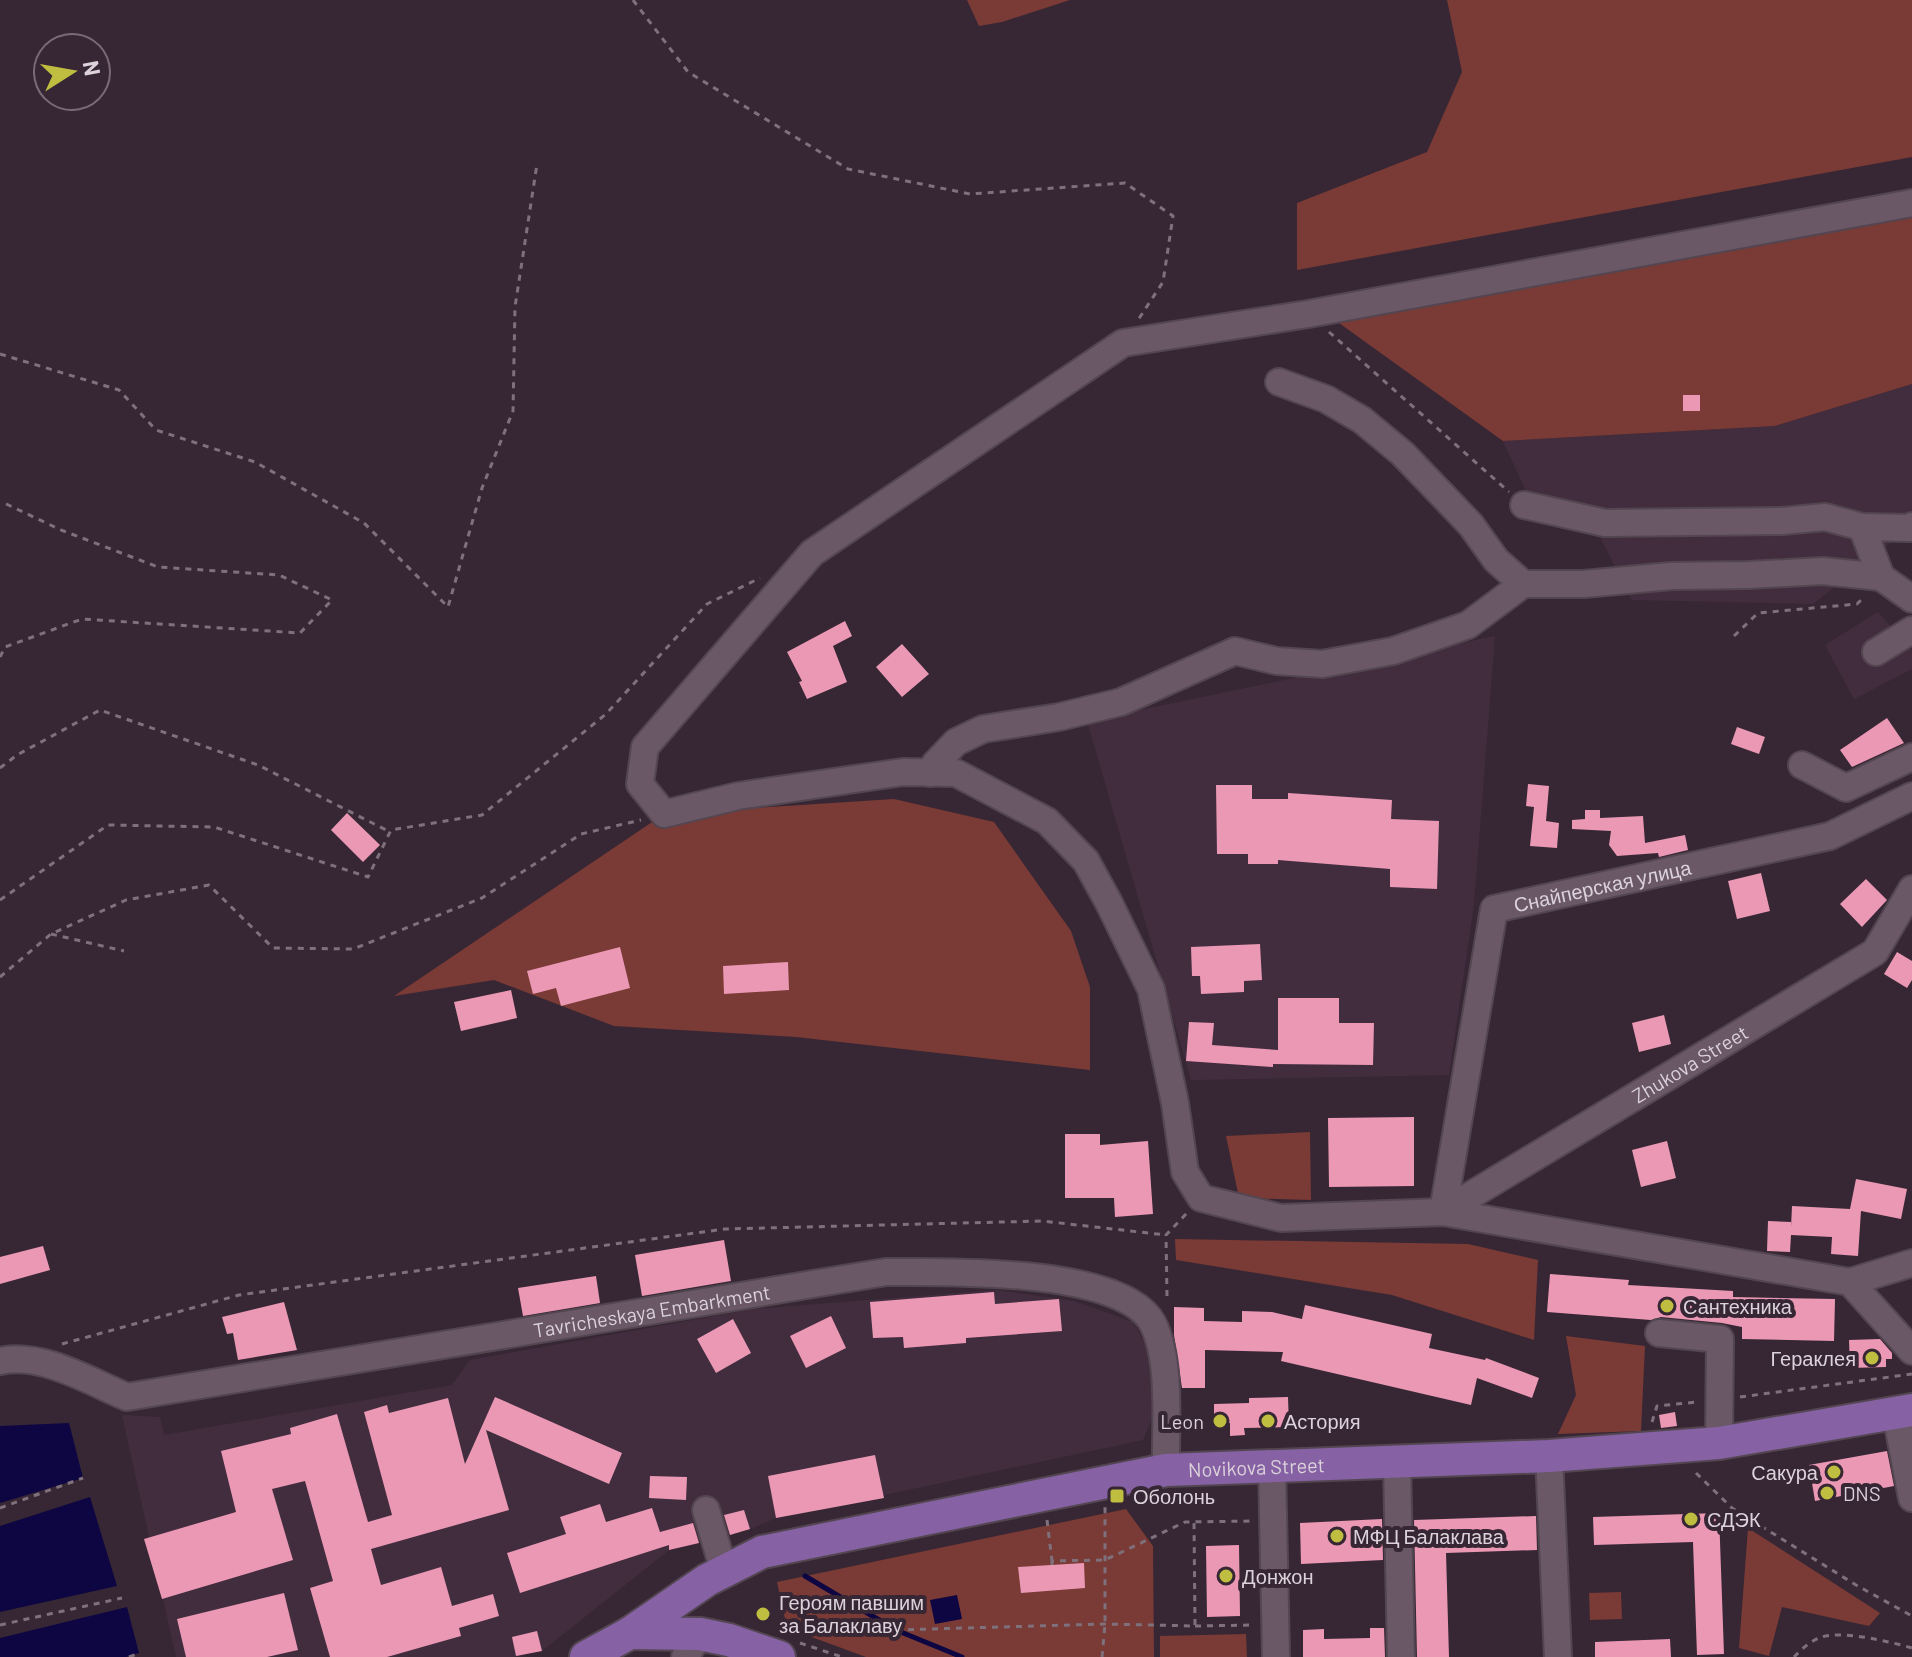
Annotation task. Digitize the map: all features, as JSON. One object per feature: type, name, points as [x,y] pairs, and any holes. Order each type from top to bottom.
[{"type":"main road","name":"Novikova Street","points":[[586,1657],[630,1633],[707,1580],[762,1552],[1166,1470],[1549,1456],[1719,1443],[1904,1412]]},
{"type":"main road","points":[[705,1644],[712,1626],[703,1607],[708,1591],[724,1571]]},
{"type":"main road","points":[[630,1633],[779,1657]]},
{"type":"street","points":[[1912,203],[1308,314],[1123,343],[812,553],[645,747],[640,784],[664,814],[738,796],[903,772],[956,773],[1047,821],[1086,861],[1151,989],[1175,1103],[1185,1172],[1201,1198],[1281,1218],[1443,1212],[1850,1282],[1912,1263]]},
{"type":"street","points":[[1279,382],[1326,399],[1362,420],[1403,454],[1471,525],[1496,560],[1523,584]]},
{"type":"street","points":[[1524,505],[1605,523],[1782,521],[1825,517],[1862,527],[1912,526]]},
{"type":"street","points":[[1862,527],[1881,577]]},
{"type":"street","points":[[930,773],[956,742],[983,729],[1059,717],[1121,702],[1235,651],[1277,661],[1322,664],[1393,651],[1468,625],[1523,584],[1584,584],[1671,576],[1823,571],[1881,577],[1912,599]]},
{"type":"street","points":[[1876,652],[1912,630]]},
{"type":"street","points":[[1802,765],[1846,788],[1912,757]]},
{"type":"street","name":"Снайперская улица","points":[[1443,1212],[1494,909],[1830,836],[1912,796]]},
{"type":"street","name":"Zhukova Street","points":[[1443,1212],[1875,952],[1912,889]]},
{"type":"street","name":"Tavricheskaya Embarkment","points":[[0,1361],[10,1359],[50,1365],[127,1397],[886,1272],[967,1272],[1090,1284],[1120,1295],[1138,1306],[1153,1323],[1161,1346],[1165,1384],[1166,1470]]},
{"type":"street","points":[[1850,1282],[1912,1351]]},
{"type":"street","points":[[1659,1333],[1720,1339],[1719,1443]]},
{"type":"street","points":[[1904,1412],[1912,1498]]},
{"type":"street","points":[[1549,1456],[1558,1657]]},
{"type":"street","points":[[1397,1462],[1401,1657]]},
{"type":"street","points":[[1272,1466],[1276,1657]]},
{"type":"street","points":[[706,1510],[724,1571]]},
{"type":"path","points":[[633,0],[688,72],[848,169],[970,194],[1125,183],[1173,216],[1163,282],[1123,343]]},
{"type":"path","points":[[0,354],[119,390],[156,430],[255,462],[337,507],[364,523],[448,607],[482,488],[513,411],[515,307],[537,164]]},
{"type":"path","points":[[1308,314],[1524,505]]},
{"type":"path","points":[[0,657],[5,647],[82,619],[300,633],[332,600],[279,575],[158,567],[61,530],[2,502]]},
{"type":"path","points":[[0,768],[17,755],[100,710],[258,765],[390,832],[482,815],[606,714],[707,604],[772,572]]},
{"type":"path","points":[[1734,636],[1758,613],[1857,604],[1881,577]]},
{"type":"path","points":[[0,977],[51,934],[126,900],[209,885],[273,948],[353,949],[482,898],[581,834],[664,814]]},
{"type":"path","points":[[0,900],[108,825],[214,827],[368,877],[390,832]]},
{"type":"path","points":[[51,934],[124,951]]},
{"type":"path","points":[[1167,1296],[1166,1235],[1201,1198]]},
{"type":"path","points":[[56,1346],[239,1295],[725,1229],[1042,1221],[1166,1235]]},
{"type":"path","points":[[1651,1425],[1657,1406],[1912,1374]]},
{"type":"path","points":[[1696,1473],[1732,1508],[1912,1616]]},
{"type":"path","points":[[0,1508],[83,1478]]},
{"type":"path","points":[[1102,1657],[1105,1507]]},
{"type":"path","points":[[1047,1520],[1052,1563],[1105,1560],[1185,1522],[1273,1521]]},
{"type":"path","points":[[1194,1522],[1195,1626]]},
{"type":"path","points":[[0,1625],[122,1598]]},
{"type":"path","points":[[896,1630],[1105,1624],[1275,1625]]},
{"type":"path","points":[[1794,1657],[1804,1646],[1821,1636],[1877,1638],[1912,1648]]},
{"type":"path","points":[[129,1657],[139,1653]]},
{"type":"shaded area","points":[[967,0],[1070,0],[1002,22],[979,26]]},
{"type":"shaded area","points":[[1447,0],[1912,0],[1912,157],[1297,270],[1297,203],[1427,152],[1462,72]]},
{"type":"shaded area","points":[[1912,210],[1912,384],[1775,426],[1503,441],[1339,323]]},
{"type":"shaded area","points":[[1912,384],[1912,526],[1813,604],[1632,600],[1600,537],[1532,504],[1503,441],[1775,426]]},
{"type":"shaded area","points":[[1878,612],[1912,650],[1912,669],[1854,699],[1825,645]]},
{"type":"shaded area","points":[[1495,636],[1474,904],[1449,1075],[1191,1080],[1087,721]]},
{"type":"shaded area","points":[[894,799],[994,822],[1071,931],[1090,987],[1090,1070],[796,1037],[614,1026],[494,980],[394,996],[664,814]]},
{"type":"shaded area","points":[[1310,1132],[1311,1200],[1239,1198],[1226,1136]]},
{"type":"shaded area","points":[[1175,1239],[1468,1244],[1538,1260],[1534,1340],[1392,1295],[1176,1260]]},
{"type":"shaded area","points":[[997,1290],[1074,1301],[1133,1322],[1157,1364],[1157,1407],[1143,1440],[776,1518],[750,1529],[669,1550],[542,1651],[514,1657],[176,1657],[122,1415],[160,1417],[164,1435],[452,1385],[470,1360],[754,1309]]},
{"type":"shaded area","points":[[1566,1336],[1645,1346],[1641,1431],[1558,1434],[1576,1395]]},
{"type":"shaded area","points":[[69,1423],[83,1478],[0,1503],[0,1426]]},
{"type":"shaded area","points":[[90,1497],[117,1586],[0,1612],[0,1526]]},
{"type":"shaded area","points":[[1126,1509],[1153,1546],[1154,1657],[866,1657],[787,1628],[777,1582]]},
{"type":"shaded area","points":[[1748,1528],[1880,1613],[1869,1626],[1782,1607],[1769,1656],[1739,1648]]},
{"type":"shaded area","points":[[1621,1592],[1622,1619],[1590,1620],[1589,1593]]},
{"type":"shaded area","points":[[957,1595],[962,1619],[935,1624],[930,1600]]},
{"type":"shaded area","points":[[127,1607],[139,1653],[126,1657],[0,1657],[0,1638]]},
{"type":"shaded area","points":[[1246,1634],[1247,1657],[1160,1657],[1160,1636]]},
{"type":"building","points":[[1683,395],[1700,395],[1700,411],[1683,411]]},
{"type":"building","points":[[845,621],[852,636],[833,646],[847,682],[807,699],[799,682],[802,681],[787,652]]},
{"type":"building","points":[[902,644],[929,674],[902,697],[876,667]]},
{"type":"building","points":[[1887,718],[1904,743],[1852,767],[1840,750]]},
{"type":"building","points":[[1737,727],[1765,737],[1759,754],[1731,744]]},
{"type":"building","points":[[1528,784],[1549,786],[1546,821],[1559,823],[1557,848],[1530,846],[1534,807],[1526,806]]},
{"type":"building","points":[[1216,785],[1252,785],[1252,799],[1288,799],[1288,793],[1392,800],[1391,819],[1439,821],[1437,889],[1390,887],[1390,869],[1278,860],[1278,864],[1248,864],[1248,854],[1217,854]]},
{"type":"building","points":[[1585,810],[1600,810],[1600,818],[1643,816],[1645,843],[1685,835],[1688,850],[1659,857],[1658,853],[1617,856],[1609,845],[1611,831],[1572,829],[1572,820],[1585,819]]},
{"type":"building","points":[[347,813],[380,845],[363,862],[331,830]]},
{"type":"building","points":[[1761,873],[1770,911],[1737,919],[1728,881]]},
{"type":"building","points":[[1866,879],[1887,900],[1862,927],[1840,904]]},
{"type":"building","points":[[1260,944],[1262,980],[1244,981],[1244,992],[1201,994],[1200,976],[1192,976],[1191,947]]},
{"type":"building","points":[[620,947],[630,988],[561,1006],[556,988],[533,994],[527,971]]},
{"type":"building","points":[[1897,952],[1912,961],[1912,980],[1907,988],[1884,974]]},
{"type":"building","points":[[788,962],[789,990],[724,994],[723,966]]},
{"type":"building","points":[[511,990],[517,1018],[461,1031],[454,1002]]},
{"type":"building","points":[[1278,998],[1339,998],[1339,1023],[1374,1023],[1373,1065],[1273,1064],[1273,1067],[1186,1061],[1189,1022],[1214,1023],[1212,1045],[1278,1050]]},
{"type":"building","points":[[1664,1015],[1671,1044],[1639,1052],[1632,1023]]},
{"type":"building","points":[[1414,1117],[1414,1186],[1329,1187],[1328,1118]]},
{"type":"building","points":[[1065,1134],[1100,1134],[1100,1145],[1148,1141],[1153,1214],[1115,1217],[1114,1198],[1065,1198]]},
{"type":"building","points":[[1667,1141],[1676,1178],[1641,1187],[1632,1150]]},
{"type":"building","points":[[1856,1179],[1907,1189],[1901,1219],[1861,1211],[1858,1256],[1831,1254],[1832,1237],[1791,1235],[1790,1252],[1767,1251],[1768,1221],[1791,1222],[1791,1227],[1792,1206],[1850,1209]]},
{"type":"building","points":[[724,1240],[731,1281],[642,1296],[635,1255]]},
{"type":"building","points":[[43,1246],[50,1270],[0,1284],[0,1257]]},
{"type":"building","points":[[1550,1274],[1629,1280],[1628,1285],[1733,1291],[1733,1297],[1835,1299],[1834,1341],[1742,1339],[1742,1327],[1722,1323],[1547,1312]]},
{"type":"building","points":[[596,1276],[600,1303],[523,1316],[518,1288]]},
{"type":"building","points":[[994,1292],[995,1304],[1059,1299],[1062,1331],[966,1338],[966,1343],[904,1348],[903,1337],[873,1338],[870,1302]]},
{"type":"building","points":[[284,1302],[297,1350],[238,1360],[233,1333],[227,1334],[222,1317]]},
{"type":"building","points":[[1305,1305],[1432,1334],[1429,1348],[1486,1358],[1539,1378],[1532,1398],[1477,1378],[1471,1405],[1281,1361],[1283,1352],[1205,1350],[1205,1388],[1182,1388],[1174,1335],[1174,1307],[1204,1308],[1204,1321],[1242,1322],[1242,1311],[1272,1312],[1302,1319]]},
{"type":"building","points":[[831,1316],[846,1348],[806,1368],[790,1336]]},
{"type":"building","points":[[733,1319],[751,1353],[716,1373],[697,1339]]},
{"type":"building","points":[[1880,1339],[1892,1353],[1892,1359],[1886,1359],[1886,1367],[1850,1368],[1849,1340]]},
{"type":"building","points":[[495,1397],[622,1453],[609,1484],[486,1430],[509,1510],[371,1549],[381,1585],[441,1567],[452,1606],[493,1594],[499,1616],[459,1628],[461,1636],[387,1657],[330,1657],[310,1588],[333,1581],[305,1481],[272,1489],[293,1560],[162,1599],[144,1539],[236,1512],[221,1451],[291,1434],[290,1428],[337,1414],[368,1522],[392,1515],[364,1412],[387,1405],[389,1413],[448,1398],[465,1464]]},
{"type":"building","points":[[1288,1397],[1289,1427],[1244,1428],[1245,1435],[1230,1436],[1230,1423],[1214,1424],[1214,1404],[1249,1403],[1249,1398]]},
{"type":"building","points":[[1675,1412],[1677,1426],[1661,1428],[1659,1415]]},
{"type":"building","points":[[1887,1451],[1894,1486],[1815,1501],[1809,1465]]},
{"type":"building","points":[[875,1455],[884,1498],[776,1518],[768,1476]]},
{"type":"building","points":[[650,1476],[687,1477],[686,1500],[649,1498]]},
{"type":"building","points":[[600,1504],[606,1522],[652,1508],[660,1532],[693,1523],[699,1543],[669,1550],[669,1545],[520,1593],[507,1553],[566,1534],[560,1517]]},
{"type":"building","points":[[744,1510],[750,1529],[730,1535],[724,1515]]},
{"type":"building","points":[[1719,1513],[1724,1654],[1697,1655],[1693,1542],[1594,1545],[1593,1517]]},
{"type":"building","points":[[1536,1516],[1537,1550],[1446,1553],[1449,1657],[1417,1657],[1414,1520]]},
{"type":"building","points":[[1382,1519],[1383,1560],[1301,1564],[1300,1523]]},
{"type":"building","points":[[1239,1545],[1240,1616],[1207,1617],[1206,1546]]},
{"type":"building","points":[[1084,1563],[1085,1588],[1021,1593],[1018,1567]]},
{"type":"building","points":[[284,1593],[298,1650],[267,1657],[186,1657],[177,1619]]},
{"type":"building","points":[[1370,1628],[1384,1628],[1385,1657],[1303,1657],[1303,1630],[1324,1629],[1324,1639],[1370,1638]]},
{"type":"building","points":[[537,1631],[542,1651],[516,1656],[512,1637]]},
{"type":"building","points":[[1670,1639],[1671,1657],[1595,1657],[1595,1642]]},
{"type":"waterway","points":[[805,1576],[896,1630],[962,1657]]},
{"type":"place","name":"Сантехника","points":[[1667,1306]]},
{"type":"place","name":"Гераклея","points":[[1872,1358]]},
{"type":"place","name":"Leon","points":[[1220,1421]]},
{"type":"place","name":"Астория","points":[[1268,1421]]},
{"type":"place","name":"Сакура","points":[[1834,1472]]},
{"type":"place","name":"DNS","points":[[1827,1493]]},
{"type":"place","name":"Оболонь","points":[[1117,1496]]},
{"type":"place","name":"СДЭК","points":[[1691,1519]]},
{"type":"place","name":"МФЦ Балаклава","points":[[1337,1536]]},
{"type":"place","name":"Донжон","points":[[1226,1576]]},
{"type":"place","name":"Героям павшим за Балаклаву","points":[[763,1614]]}]
